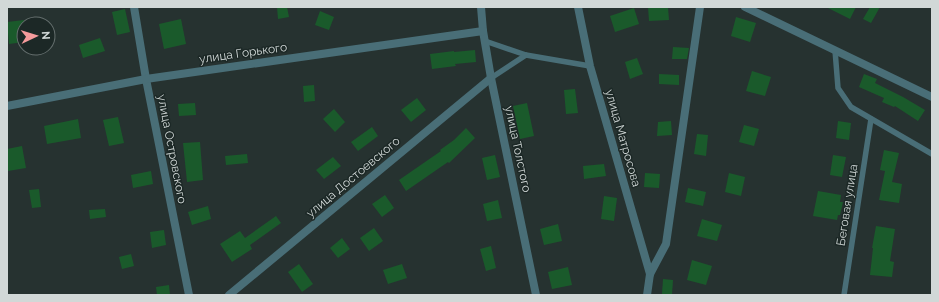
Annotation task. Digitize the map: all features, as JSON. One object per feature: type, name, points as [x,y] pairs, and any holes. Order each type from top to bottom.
[{"type":"street","name":"улица Островского","points":[[134,7],[146,79],[189,295]]},
{"type":"street","name":"улица Толстого","points":[[481,7],[483,31],[491,78],[536,295]]},
{"type":"street","name":"улица Матросова","points":[[578,7],[590,66],[650,274]]},
{"type":"street","points":[[647,295],[650,274],[666,244],[700,7]]},
{"type":"street","points":[[745,7],[932,97]]},
{"type":"street","name":"улица Горького","points":[[7,106],[146,79],[483,31]]},
{"type":"street","name":"улица Достоевского","points":[[229,295],[491,78]]},
{"type":"lane","points":[[485,41],[526,55],[590,66]]},
{"type":"lane","points":[[835,50],[838,88],[851,107],[932,154]]},
{"type":"lane","points":[[491,78],[526,55]]},
{"type":"lane","name":"Беговая улица","points":[[844,295],[871,119]]},
{"type":"building","points":[[277,7],[287,7],[289,17],[278,19]]},
{"type":"building","points":[[648,7],[668,7],[669,20],[649,21]]},
{"type":"building","points":[[826,7],[856,7],[850,19]]},
{"type":"building","points":[[870,7],[880,7],[871,23],[863,19]]},
{"type":"building","points":[[634,8],[639,24],[615,32],[610,16]]},
{"type":"building","points":[[125,9],[130,32],[117,35],[112,12]]},
{"type":"building","points":[[320,11],[334,17],[329,30],[315,25]]},
{"type":"building","points":[[736,17],[756,23],[750,42],[731,36]]},
{"type":"building","points":[[181,19],[186,44],[164,49],[159,24]]},
{"type":"building","points":[[16,21],[16,43],[9,44],[7,22]]},
{"type":"building","points":[[100,38],[105,51],[83,58],[79,45]]},
{"type":"building","points":[[673,47],[689,48],[687,59],[672,59]]},
{"type":"building","points":[[475,50],[476,62],[455,64],[456,66],[432,69],[430,54]]},
{"type":"building","points":[[637,58],[643,74],[630,79],[625,62]]},
{"type":"building","points":[[752,71],[771,77],[765,96],[746,91]]},
{"type":"building","points":[[659,74],[679,75],[679,85],[659,84]]},
{"type":"building","points":[[864,74],[877,79],[875,83],[925,110],[918,121],[895,106],[894,107],[882,102],[884,98],[859,87]]},
{"type":"building","points":[[314,85],[315,101],[304,102],[303,86]]},
{"type":"building","points":[[575,89],[578,113],[566,114],[564,90]]},
{"type":"building","points":[[417,98],[426,110],[411,122],[401,110]]},
{"type":"building","points":[[195,103],[196,115],[179,116],[178,104]]},
{"type":"building","points":[[527,103],[534,136],[520,139],[513,106]]},
{"type":"building","points":[[334,109],[345,122],[335,132],[323,119]]},
{"type":"building","points":[[118,117],[124,143],[109,146],[103,120]]},
{"type":"building","points":[[78,119],[81,138],[47,144],[44,126]]},
{"type":"building","points":[[671,121],[672,135],[657,136],[658,122]]},
{"type":"building","points":[[838,121],[851,123],[849,140],[836,138]]},
{"type":"building","points":[[744,125],[759,129],[754,146],[739,142]]},
{"type":"building","points":[[372,127],[378,136],[358,151],[351,142]]},
{"type":"building","points":[[466,128],[475,138],[449,163],[448,162],[406,191],[399,180],[441,151],[440,150],[454,140]]},
{"type":"building","points":[[697,134],[708,135],[706,156],[694,154]]},
{"type":"building","points":[[200,142],[203,180],[187,182],[183,143]]},
{"type":"building","points":[[22,146],[26,168],[8,171],[7,149]]},
{"type":"building","points":[[884,150],[899,153],[892,182],[902,184],[899,203],[879,200],[885,171],[880,170]]},
{"type":"building","points":[[247,154],[248,163],[226,165],[225,156]]},
{"type":"building","points":[[495,155],[500,177],[487,180],[482,158]]},
{"type":"building","points":[[833,155],[846,157],[842,177],[830,175]]},
{"type":"building","points":[[333,157],[341,166],[324,179],[316,170]]},
{"type":"building","points":[[604,164],[606,176],[584,179],[583,166]]},
{"type":"building","points":[[151,171],[153,184],[133,188],[131,175]]},
{"type":"building","points":[[645,173],[660,174],[659,188],[644,187]]},
{"type":"building","points":[[729,173],[745,177],[741,196],[725,192]]},
{"type":"building","points":[[688,188],[706,192],[703,206],[685,202]]},
{"type":"building","points":[[39,189],[41,207],[32,208],[29,190]]},
{"type":"building","points":[[818,191],[841,195],[840,202],[843,202],[840,215],[838,215],[837,220],[813,216]]},
{"type":"building","points":[[385,195],[394,208],[382,217],[372,204]]},
{"type":"building","points":[[604,196],[617,198],[614,221],[601,219]]},
{"type":"building","points":[[498,200],[502,218],[487,221],[483,204]]},
{"type":"building","points":[[208,206],[211,219],[192,225],[188,212]]},
{"type":"building","points":[[105,209],[106,217],[90,219],[89,210]]},
{"type":"building","points":[[276,216],[281,223],[250,245],[252,249],[232,262],[220,244],[240,231],[245,238]]},
{"type":"building","points":[[702,219],[722,225],[717,241],[697,236]]},
{"type":"building","points":[[558,224],[562,241],[544,245],[540,229]]},
{"type":"building","points":[[876,226],[895,229],[890,261],[894,262],[892,277],[870,275],[872,248]]},
{"type":"building","points":[[374,228],[383,241],[369,251],[360,238]]},
{"type":"building","points":[[164,230],[166,245],[152,248],[150,232]]},
{"type":"building","points":[[342,238],[350,249],[338,258],[330,248]]},
{"type":"building","points":[[491,246],[496,268],[486,271],[480,249]]},
{"type":"building","points":[[131,254],[134,266],[122,269],[119,257]]},
{"type":"building","points":[[692,260],[712,266],[706,285],[687,280]]},
{"type":"building","points":[[299,264],[313,284],[302,292],[288,272]]},
{"type":"building","points":[[402,264],[407,278],[388,284],[383,270]]},
{"type":"building","points":[[568,267],[572,285],[552,289],[548,272]]},
{"type":"building","points":[[663,279],[673,280],[672,295],[662,294]]},
{"type":"building","points":[[169,285],[170,295],[157,295],[156,287]]}]
